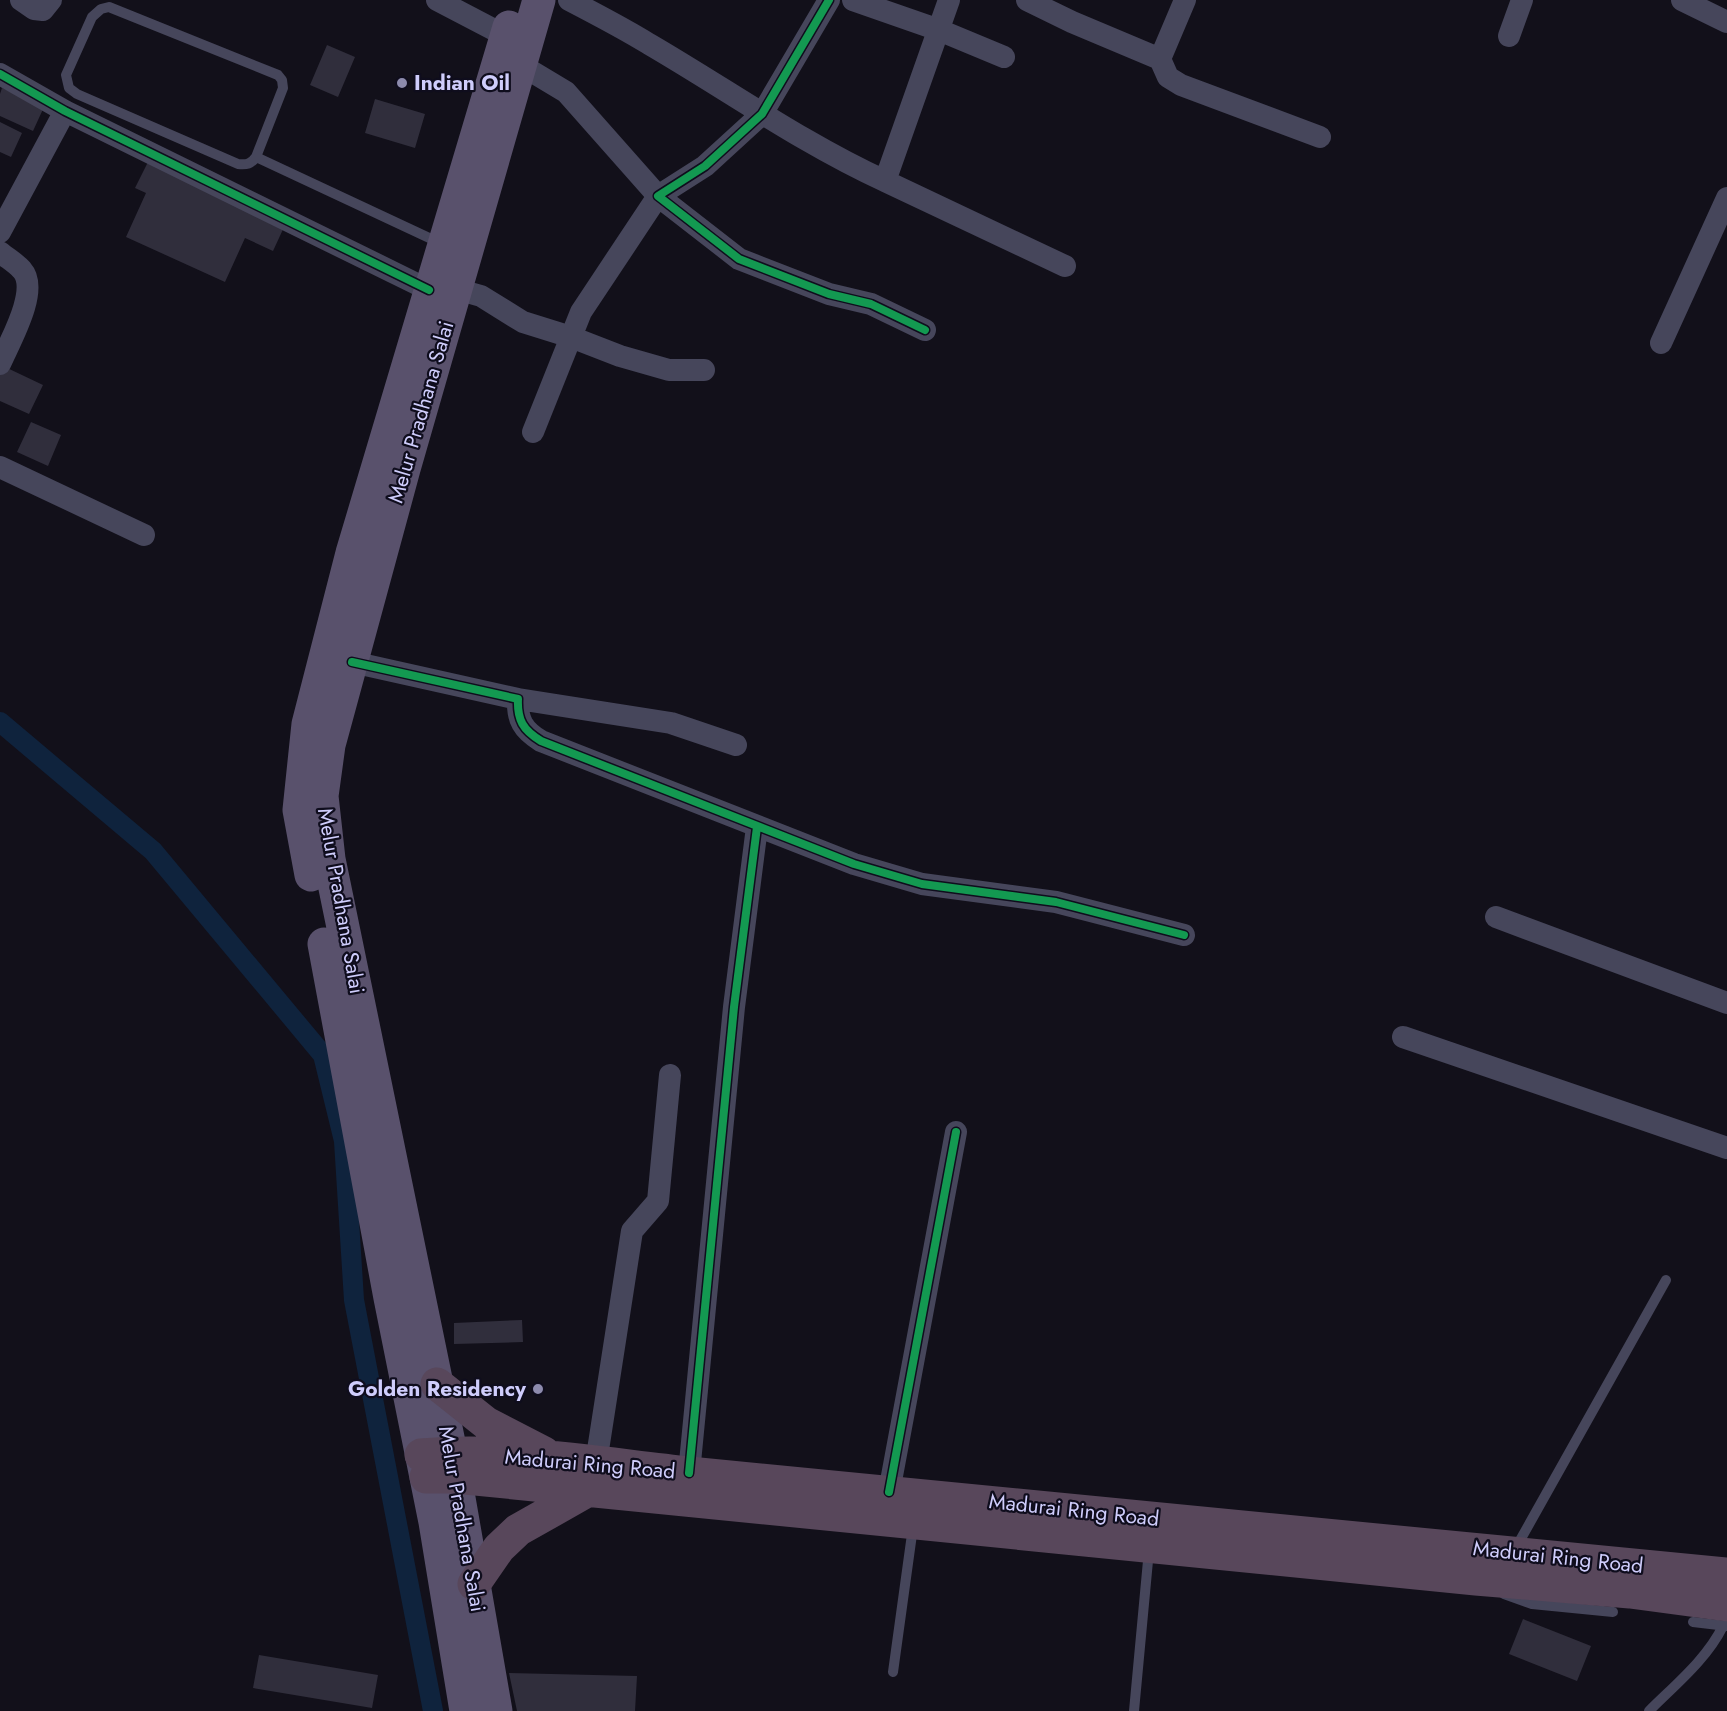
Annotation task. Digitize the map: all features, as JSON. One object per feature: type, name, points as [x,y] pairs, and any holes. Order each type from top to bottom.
[{"type":"highway","points":[[437,1384],[486,1423],[553,1458]]},
{"type":"highway","name":"Madurai Ring Road","points":[[438,1465],[553,1458],[592,1477],[689,1473],[889,1492],[1479,1565],[1630,1592],[1726,1619]]},
{"type":"highway","name":"Madurai Ring Road","points":[[438,1465],[592,1477],[914,1523],[1149,1546],[1479,1565],[1727,1574]]},
{"type":"highway","points":[[474,1584],[499,1548],[518,1530],[592,1477]]},
{"type":"main road","name":"Melur Pradhana Salai","points":[[466,1711],[435,1522],[438,1465],[437,1384],[328,849],[322,796],[329,745],[352,662],[442,290],[443,244],[519,0]]},
{"type":"main road","name":"Melur Pradhana Salai","points":[[496,1711],[474,1584],[438,1465],[299,810],[308,724],[352,553],[521,65],[539,0]]},
{"type":"street","points":[[21,0],[34,9],[43,10],[51,0]]},
{"type":"street","points":[[437,0],[506,36]]},
{"type":"street","points":[[569,0],[648,43],[844,162],[1065,266]]},
{"type":"street","points":[[853,0],[939,30],[1004,57]]},
{"type":"street","points":[[885,181],[949,0]]},
{"type":"street","points":[[1027,0],[1072,22],[1160,59],[1168,76],[1181,85],[1320,137]]},
{"type":"street","points":[[1160,59],[1185,0]]},
{"type":"street","points":[[1509,36],[1522,0]]},
{"type":"street","points":[[1682,0],[1727,22]]},
{"type":"street","points":[[533,432],[581,312],[658,196],[705,166],[762,114],[822,2]]},
{"type":"street","points":[[521,65],[566,92],[658,196],[739,259],[829,294],[871,304],[925,330]]},
{"type":"street","points":[[0,74],[65,111],[442,290],[481,296],[523,322],[620,356],[669,370],[704,370]]},
{"type":"street","points":[[0,232],[65,111]]},
{"type":"street","points":[[1661,343],[1727,198]]},
{"type":"street","points":[[0,252],[24,271],[29,286],[26,303],[0,363]]},
{"type":"street","points":[[0,467],[144,535]]},
{"type":"street","points":[[352,662],[518,699],[671,723],[735,745]]},
{"type":"street","points":[[518,699],[517,714],[532,735],[541,741],[854,864],[922,884],[1056,902],[1184,935]]},
{"type":"street","points":[[689,1473],[734,1007],[757,827]]},
{"type":"street","points":[[1496,917],[1727,1003]]},
{"type":"street","points":[[1403,1037],[1727,1148]]},
{"type":"street","points":[[592,1477],[632,1231],[652,1211],[658,1201],[670,1075]]},
{"type":"street","points":[[889,1492],[956,1132]]},
{"type":"lane","points":[[109,7],[278,75],[282,80],[283,88],[256,157],[246,165],[238,164],[77,94],[69,88],[66,75],[92,17],[100,9],[109,7]]},
{"type":"lane","points":[[256,157],[443,244]]},
{"type":"lane","points":[[1613,1612],[1532,1604],[1508,1596],[1479,1565],[1523,1544],[1666,1280]]},
{"type":"lane","points":[[893,1672],[914,1523]]},
{"type":"lane","points":[[1134,1711],[1149,1546]]},
{"type":"lane","points":[[1649,1711],[1716,1641],[1726,1619],[1694,1622]]},
{"type":"building","points":[[327,45],[355,57],[338,97],[310,85]]},
{"type":"building","points":[[2,88],[44,107],[33,131],[0,116]]},
{"type":"building","points":[[375,99],[425,114],[415,148],[365,133]]},
{"type":"building","points":[[0,122],[22,133],[11,157],[0,152]]},
{"type":"building","points":[[148,162],[285,225],[273,251],[245,238],[225,282],[126,237],[146,193],[135,188]]},
{"type":"building","points":[[3,366],[43,385],[29,414],[0,401],[0,373]]},
{"type":"building","points":[[31,422],[61,435],[48,466],[17,452]]},
{"type":"building","points":[[522,1320],[523,1342],[454,1344],[454,1323]]},
{"type":"building","points":[[1523,1619],[1591,1646],[1577,1681],[1509,1654]]},
{"type":"building","points":[[259,1655],[378,1675],[372,1708],[253,1688]]},
{"type":"building","points":[[509,1673],[637,1676],[635,1711],[517,1711]]},
{"type":"waterway","points":[[0,722],[153,851],[323,1055],[344,1141],[354,1300],[433,1711]]},
{"type":"cycle path","points":[[829,0],[762,114],[705,166],[658,196],[739,259],[829,294],[871,304],[925,330]]},
{"type":"cycle path","points":[[0,74],[65,111],[429,290]]},
{"type":"cycle path","points":[[352,662],[518,699],[522,724],[541,741],[854,864],[922,884],[1056,902],[1184,935]]},
{"type":"cycle path","points":[[689,1473],[734,1007],[757,827]]},
{"type":"cycle path","points":[[889,1492],[956,1132]]},
{"type":"place","name":"Indian Oil","points":[[402,83]]},
{"type":"place","name":"Golden Residency","points":[[538,1389]]}]
